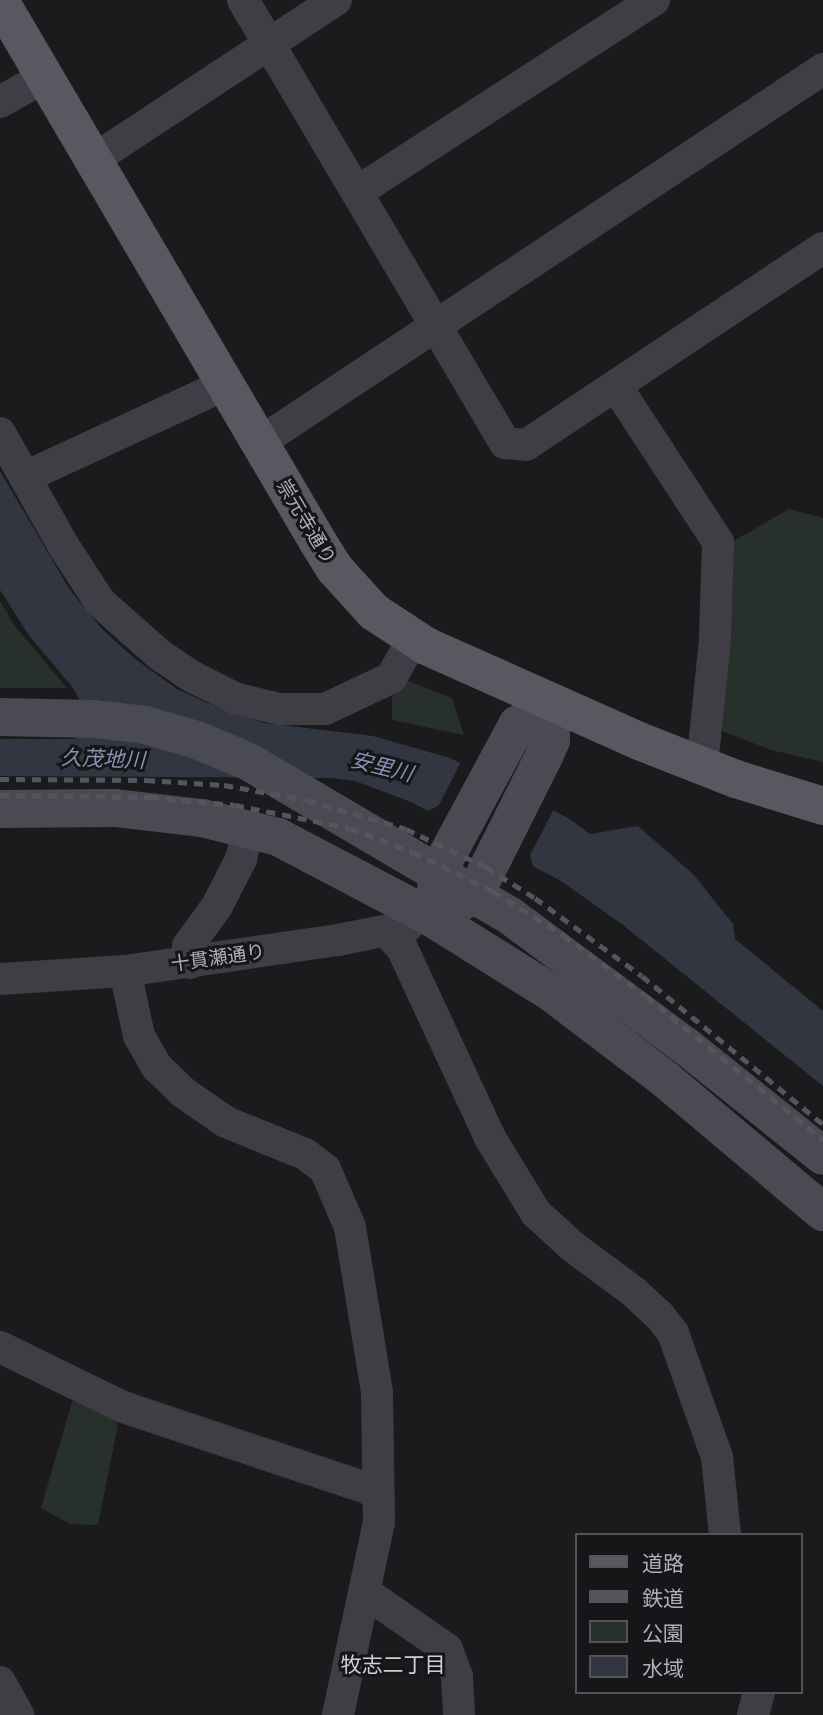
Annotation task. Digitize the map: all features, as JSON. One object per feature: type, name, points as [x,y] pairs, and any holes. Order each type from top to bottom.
[{"type":"main road","name":"崇元寺通り","points":[[0,1],[224,385],[335,569],[374,612],[412,639],[551,702],[702,766],[823,806]]},
{"type":"street","points":[[243,0],[505,443],[526,445],[823,248]]},
{"type":"street","points":[[93,160],[336,0]]},
{"type":"street","points":[[357,192],[654,0]]},
{"type":"street","points":[[259,443],[823,69]]},
{"type":"street","points":[[0,102],[44,77]]},
{"type":"street","points":[[25,477],[224,385]]},
{"type":"street","points":[[616,386],[718,542],[715,640],[702,766]]},
{"type":"street","points":[[0,433],[86,581],[116,619],[160,655],[193,677],[237,699],[280,709],[325,709],[391,678],[412,639]]},
{"type":"street","points":[[432,918],[438,872],[517,725],[551,702]]},
{"type":"street","points":[[432,918],[475,894],[551,740],[551,702]]},
{"type":"street","points":[[18,717],[95,719],[145,725],[197,740],[249,762],[475,894],[626,1000],[823,1156]]},
{"type":"street","points":[[0,809],[116,808],[202,818],[249,827],[278,837],[432,918],[503,960],[606,1033],[823,1212]]},
{"type":"street","points":[[190,963],[188,946],[223,894],[245,850],[249,827]]},
{"type":"street","name":"十貫瀬通り","points":[[0,979],[125,971],[190,963],[387,932],[432,918]]},
{"type":"street","points":[[387,932],[402,948],[490,1138],[536,1213],[573,1247],[634,1292],[659,1315],[673,1333],[717,1457],[725,1533]]},
{"type":"street","points":[[125,971],[139,1036],[166,1075],[184,1093],[226,1122],[305,1154],[325,1169],[350,1227],[377,1392],[379,1522],[338,1715]]},
{"type":"street","points":[[0,1347],[123,1407],[368,1488],[379,1496]]},
{"type":"street","points":[[366,1593],[447,1649],[457,1676],[459,1715]]},
{"type":"street","points":[[753,1715],[758,1694]]},
{"type":"green space","points":[[789,509],[823,518],[823,762],[771,750],[717,729],[730,543]]},
{"type":"green space","points":[[0,601],[15,626],[67,688],[0,688]]},
{"type":"green space","points":[[403,679],[452,698],[464,735],[392,720],[392,698]]},
{"type":"green space","points":[[74,1395],[110,1415],[118,1425],[98,1525],[70,1524],[41,1508]]},
{"type":"water","points":[[0,471],[70,590],[102,629],[135,659],[177,689],[221,709],[265,723],[373,736],[450,758],[568,818],[590,834],[638,826],[693,874],[733,924],[735,939],[823,1011],[823,1086],[623,925],[561,881],[411,802],[355,781],[331,778],[0,776],[0,739],[76,739],[85,729],[86,711],[73,688],[28,634],[0,590]]},
{"type":"pier","points":[[462,760],[555,807],[530,855],[534,870],[425,813],[439,805]]},
{"type":"railway","points":[[0,779],[146,780],[224,785],[307,800],[406,829],[486,867],[535,898],[642,976],[823,1124]]},
{"type":"railway","points":[[0,795],[150,797],[235,805],[350,828],[413,852],[493,891],[563,935],[646,996],[823,1140]]},
{"type":"district","name":"牧志二丁目","points":[[393,1664]]},
{"type":"water label","name":"久茂地川","points":[[103,758]]},
{"type":"water label","name":"安里川","points":[[382,766]]}]
